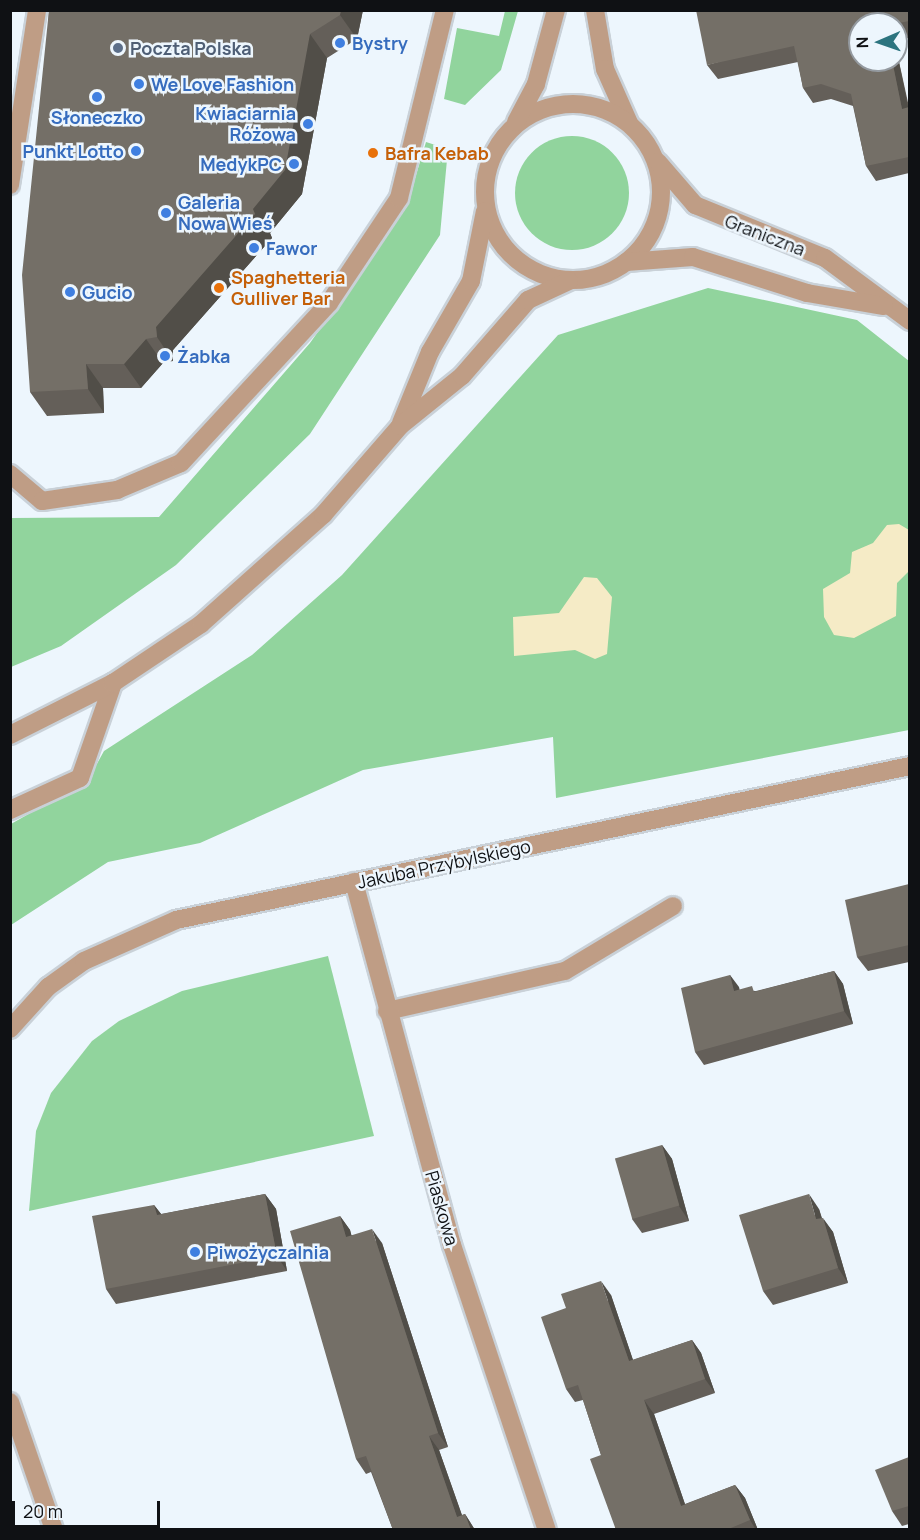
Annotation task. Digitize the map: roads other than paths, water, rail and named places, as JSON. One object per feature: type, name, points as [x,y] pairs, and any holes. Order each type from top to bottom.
[{"type":"street","points":[[10,185],[37,10]]},
{"type":"street","points":[[10,474],[42,501],[117,490],[181,463],[329,303],[399,198],[445,10]]},
{"type":"street","points":[[400,426],[430,352],[471,281],[485,206],[489,164],[512,129],[536,84],[556,10]]},
{"type":"street","points":[[10,735],[113,683],[201,624],[277,560],[400,426],[462,376],[528,300],[569,281],[608,273],[626,262],[640,249],[659,213],[659,172],[652,154],[629,125],[605,69],[595,10]]},
{"type":"street","points":[[512,129],[560,105],[597,107],[629,125]]},
{"type":"street","name":"Graniczna","points":[[652,154],[695,205],[825,258],[909,321]]},
{"type":"street","points":[[485,206],[496,234],[514,258],[531,270],[569,281]]},
{"type":"street","name":"Graniczna","points":[[626,262],[693,257],[807,293],[888,307]]},
{"type":"street","points":[[10,810],[80,778],[113,683]]},
{"type":"street","name":"Jakuba Przybylskiego","points":[[10,1029],[65,973],[129,937],[176,920],[909,766]]},
{"type":"street","name":"Piaskowa","points":[[354,882],[452,1245],[547,1530]]},
{"type":"street","points":[[387,1011],[565,971],[673,906]]},
{"type":"street","points":[[10,1402],[54,1530]]},
{"type":"place","name":"Bystry","points":[[340,43]]},
{"type":"place","name":"Poczta Polska","points":[[118,48]]},
{"type":"place","name":"We Love Fashion","points":[[139,84]]},
{"type":"place","name":"Słoneczko","points":[[97,97]]},
{"type":"place","name":"Kwiaciarnia Różowa","points":[[308,124]]},
{"type":"place","name":"Punkt Lotto","points":[[136,151]]},
{"type":"place","name":"Bafra Kebab","points":[[373,153]]},
{"type":"place","name":"MedykPC","points":[[294,164]]},
{"type":"place","name":"Galeria Nowa Wieś","points":[[166,213]]},
{"type":"place","name":"Fawor","points":[[254,248]]},
{"type":"place","name":"Spaghetteria Gulliver Bar","points":[[219,288]]},
{"type":"place","name":"Gucio","points":[[70,292]]},
{"type":"place","name":"Żabka","points":[[165,356]]},
{"type":"place","name":"Piwożyczalnia","points":[[195,1252]]}]
